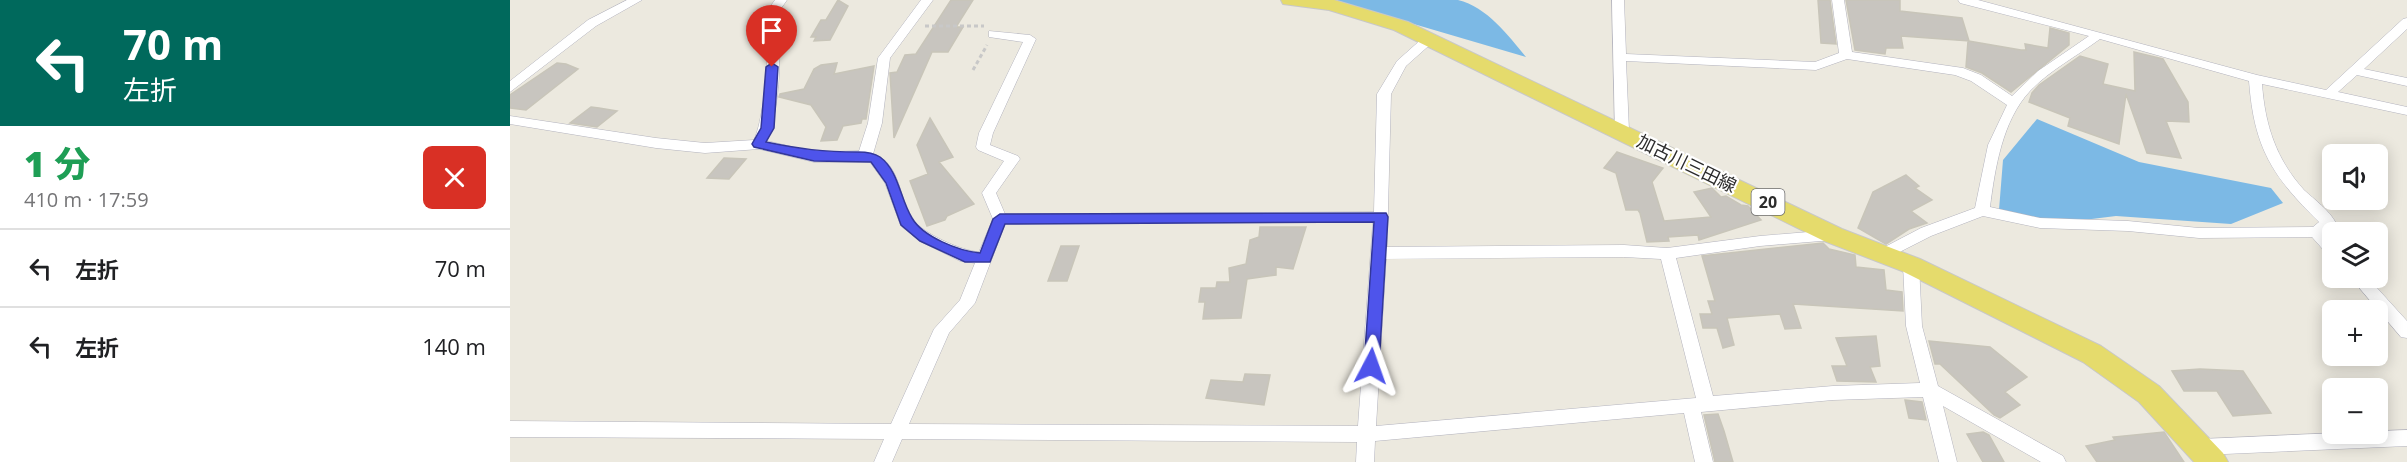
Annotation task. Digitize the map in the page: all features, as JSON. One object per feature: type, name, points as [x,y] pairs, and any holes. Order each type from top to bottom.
[{"type":"main road","name":"加古川三田線","points":[[1290,0],[1331,5],[1401,26],[1833,235],[1911,265],[2092,354],[2150,394],[2207,454]]},
{"type":"street","points":[[510,88],[592,23],[636,0]]},
{"type":"street","points":[[759,144],[767,128],[772,67],[772,52],[766,36],[767,21],[781,0]]},
{"type":"street","points":[[865,156],[875,123],[884,58],[927,0]]},
{"type":"street","points":[[1617,0],[1622,131]]},
{"type":"street","points":[[1838,0],[1846,55]]},
{"type":"street","points":[[1964,0],[2053,22],[2255,79],[2407,111]]},
{"type":"street","points":[[2329,94],[2407,22]]},
{"type":"street","points":[[883,462],[942,329],[967,303],[1000,219],[988,193],[1013,159],[983,147],[986,133],[1030,39],[993,34]]},
{"type":"street","points":[[1982,211],[1986,175],[2013,103],[2027,87],[2097,36]]},
{"type":"street","points":[[1365,462],[1381,217],[1384,94],[1401,64],[1430,39]]},
{"type":"street","points":[[1618,57],[1816,66],[1846,55],[1958,71],[1976,78],[2013,103]]},
{"type":"street","points":[[2354,71],[2407,82]]},
{"type":"street","points":[[1884,254],[1926,232],[1982,211],[2040,223],[2128,226],[2199,233],[2316,232],[2330,223],[2296,191],[2274,164],[2256,112],[2255,79]]},
{"type":"street","points":[[510,120],[601,135],[705,148],[759,144],[814,157],[865,156],[875,159],[892,182],[906,222],[925,237],[965,257],[985,258]]},
{"type":"street","points":[[1000,219],[1381,217]]},
{"type":"street","points":[[2316,232],[2322,238]]},
{"type":"street","points":[[1379,253],[1624,251],[1667,254],[1760,241],[1833,235]]},
{"type":"street","points":[[1667,254],[1699,405],[1704,462]]},
{"type":"street","points":[[1911,265],[1914,326],[1948,462]]},
{"type":"street","points":[[2368,288],[2407,333]]},
{"type":"street","points":[[510,429],[1367,434],[1833,393],[1930,390],[2057,462]]},
{"type":"street","points":[[2207,454],[2407,438]]},
{"type":"path","points":[[908,26],[985,26],[993,34],[973,70]]},
{"type":"water","points":[[1332,0],[1458,0],[1488,15],[1526,57]]},
{"type":"water","points":[[2037,119],[2139,162],[2271,188],[2283,203],[2231,224],[2116,216],[2043,225],[1999,210],[2003,160]]},
{"type":"building","points":[[838,0],[848,6],[830,40],[814,41],[816,37],[811,37],[821,20],[826,20]]},
{"type":"building","points":[[951,0],[973,0],[956,27],[963,27],[948,52],[932,52],[894,138],[890,73],[897,72],[905,55],[916,54]]},
{"type":"building","points":[[1818,0],[1830,0],[1836,44],[1821,43]]},
{"type":"building","points":[[1846,0],[1900,0],[1900,11],[1962,18],[1969,41],[1901,36],[1903,48],[1886,48],[1885,54],[1855,50]]},
{"type":"building","points":[[2050,28],[2069,33],[2069,45],[2011,92],[1982,73],[1966,67],[1968,41],[2021,50],[2026,50],[2025,44],[2048,48]]},
{"type":"building","points":[[2134,52],[2163,59],[2188,102],[2189,122],[2166,121],[2181,158],[2147,153],[2126,94],[2119,144],[2068,126],[2070,118],[2029,102],[2032,93],[2039,85],[2080,56],[2108,64],[2103,84],[2135,91]]},
{"type":"building","points":[[557,63],[578,69],[526,110],[510,108],[510,95]]},
{"type":"building","points":[[837,63],[834,74],[874,66],[866,119],[862,119],[861,123],[843,126],[837,140],[821,141],[826,127],[811,105],[779,97],[780,94],[804,89],[814,69],[821,65]]},
{"type":"building","points":[[591,107],[617,111],[597,127],[570,123]]},
{"type":"building","points":[[930,118],[953,157],[939,162],[974,204],[947,216],[945,220],[927,226],[910,181],[928,174],[917,145]]},
{"type":"building","points":[[1617,152],[1663,168],[1652,182],[1664,221],[1711,217],[1694,192],[1712,188],[1721,197],[1726,196],[1741,205],[1748,206],[1761,220],[1699,240],[1698,235],[1668,237],[1669,241],[1647,242],[1640,213],[1638,210],[1626,210],[1616,173],[1604,168]]},
{"type":"building","points":[[724,158],[746,159],[729,179],[707,178]]},
{"type":"building","points":[[1906,175],[1919,186],[1915,188],[1932,200],[1911,211],[1927,223],[1909,229],[1886,244],[1858,228],[1873,192]]},
{"type":"building","points":[[1260,227],[1306,227],[1293,269],[1276,267],[1276,275],[1247,279],[1241,318],[1203,319],[1205,302],[1199,302],[1201,288],[1216,288],[1217,282],[1230,282],[1229,268],[1246,264],[1250,240],[1259,237]]},
{"type":"building","points":[[1823,243],[1829,249],[1855,255],[1856,267],[1884,270],[1886,290],[1902,292],[1903,311],[1793,304],[1801,328],[1785,329],[1780,314],[1727,318],[1734,345],[1723,348],[1717,328],[1703,328],[1700,314],[1712,314],[1708,301],[1715,301],[1702,256]]},
{"type":"building","points":[[1061,246],[1079,246],[1067,281],[1048,281]]},
{"type":"building","points":[[1876,336],[1880,366],[1870,367],[1876,382],[1837,381],[1832,366],[1847,366],[1836,338]]},
{"type":"building","points":[[1929,341],[1990,347],[2027,377],[2005,392],[2020,405],[2000,418],[1994,415],[1940,364],[1935,364]]},
{"type":"building","points":[[2200,369],[2243,371],[2271,413],[2233,416],[2217,391],[2184,391],[2172,371]]},
{"type":"building","points":[[1245,374],[1270,375],[1264,405],[1206,398],[1211,380],[1243,382]]},
{"type":"building","points":[[1905,400],[1922,402],[1926,420],[1909,418]]},
{"type":"building","points":[[1718,414],[1733,462],[1715,462],[1704,415]]},
{"type":"building","points":[[1983,432],[1989,435],[2004,462],[1983,462],[1967,434]]},
{"type":"building","points":[[2164,432],[2184,462],[2097,462],[2086,446],[2115,440],[2113,437]]},
{"type":"route","points":[[772,67],[768,89],[767,128],[759,144],[814,157],[865,156],[875,159],[892,182],[906,222],[925,237],[965,257],[985,258],[1000,219],[1381,217],[1371,366]]}]
